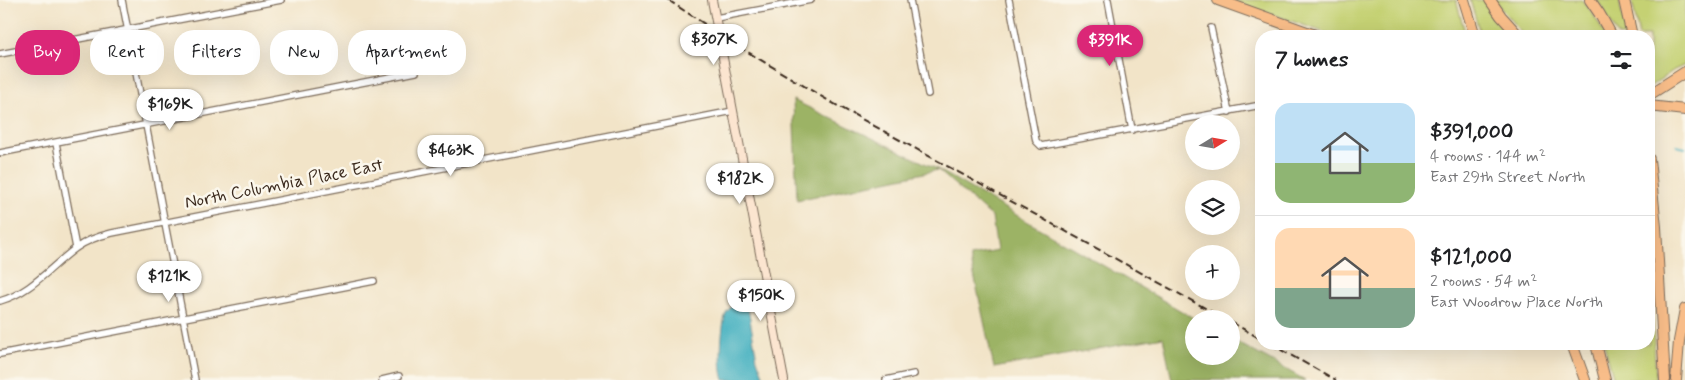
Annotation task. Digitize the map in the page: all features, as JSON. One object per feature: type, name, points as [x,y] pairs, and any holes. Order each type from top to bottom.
[{"type":"highway","points":[[1216,0],[1282,30]]},
{"type":"highway","points":[[1216,0],[1301,30]]},
{"type":"highway","points":[[1464,0],[1473,30]]},
{"type":"highway","points":[[1490,0],[1513,30]]},
{"type":"highway","points":[[1590,0],[1609,30]]},
{"type":"highway","points":[[1624,0],[1631,30]]},
{"type":"highway","points":[[1655,90],[1685,72]]},
{"type":"highway","points":[[1655,104],[1672,109]]},
{"type":"highway","points":[[1655,107],[1685,110]]},
{"type":"highway","points":[[1655,217],[1665,380]]},
{"type":"highway","points":[[1676,380],[1679,341],[1685,309]]},
{"type":"highway","points":[[1574,350],[1585,380]]},
{"type":"highway","points":[[1580,350],[1590,380]]},
{"type":"highway","points":[[1598,350],[1605,380]]},
{"type":"main road","points":[[712,0],[784,380]]},
{"type":"street","points":[[122,0],[195,380]]},
{"type":"street","points":[[0,54],[281,0]]},
{"type":"street","points":[[716,18],[811,0]]},
{"type":"street","points":[[910,0],[928,94]]},
{"type":"street","points":[[1009,0],[1036,140],[1039,145],[1044,146],[1255,106]]},
{"type":"street","points":[[1108,0],[1132,130]]},
{"type":"street","points":[[1211,28],[1229,112]]},
{"type":"street","points":[[0,154],[401,75]]},
{"type":"street","name":"North Columbia Place East","points":[[0,301],[24,292],[76,248],[99,236],[734,111]]},
{"type":"street","points":[[56,143],[76,248]]},
{"type":"street","points":[[0,354],[374,281]]},
{"type":"street","points":[[886,380],[914,374]]},
{"type":"street","points":[[382,380],[399,376]]},
{"type":"green space","points":[[1231,0],[1456,0],[1464,30],[1318,30]]},
{"type":"green space","points":[[1470,0],[1485,0],[1508,30],[1479,30]]},
{"type":"green space","points":[[1494,0],[1582,0],[1602,30],[1519,30]]},
{"type":"green space","points":[[1596,0],[1619,0],[1625,30],[1615,30]]},
{"type":"green space","points":[[1632,0],[1685,0],[1685,65],[1655,83],[1655,30],[1638,30]]},
{"type":"green space","points":[[793,100],[939,170],[1185,313],[1185,365],[1240,365],[1240,344],[1305,380],[1172,380],[1163,337],[994,368],[970,256],[997,251],[992,217],[938,170],[797,200]]},
{"type":"green space","points":[[1606,350],[1654,350],[1656,380],[1614,380]]},
{"type":"water","points":[[734,304],[745,305],[748,308],[757,359],[765,380],[724,380],[721,357],[723,328],[726,313]]},
{"type":"waterway","points":[[1677,146],[1685,148]]},
{"type":"railway","points":[[668,0],[741,48],[829,101],[1209,310]]},
{"type":"railway","points":[[1240,327],[1255,336]]},
{"type":"railway","points":[[1281,350],[1336,380]]}]
